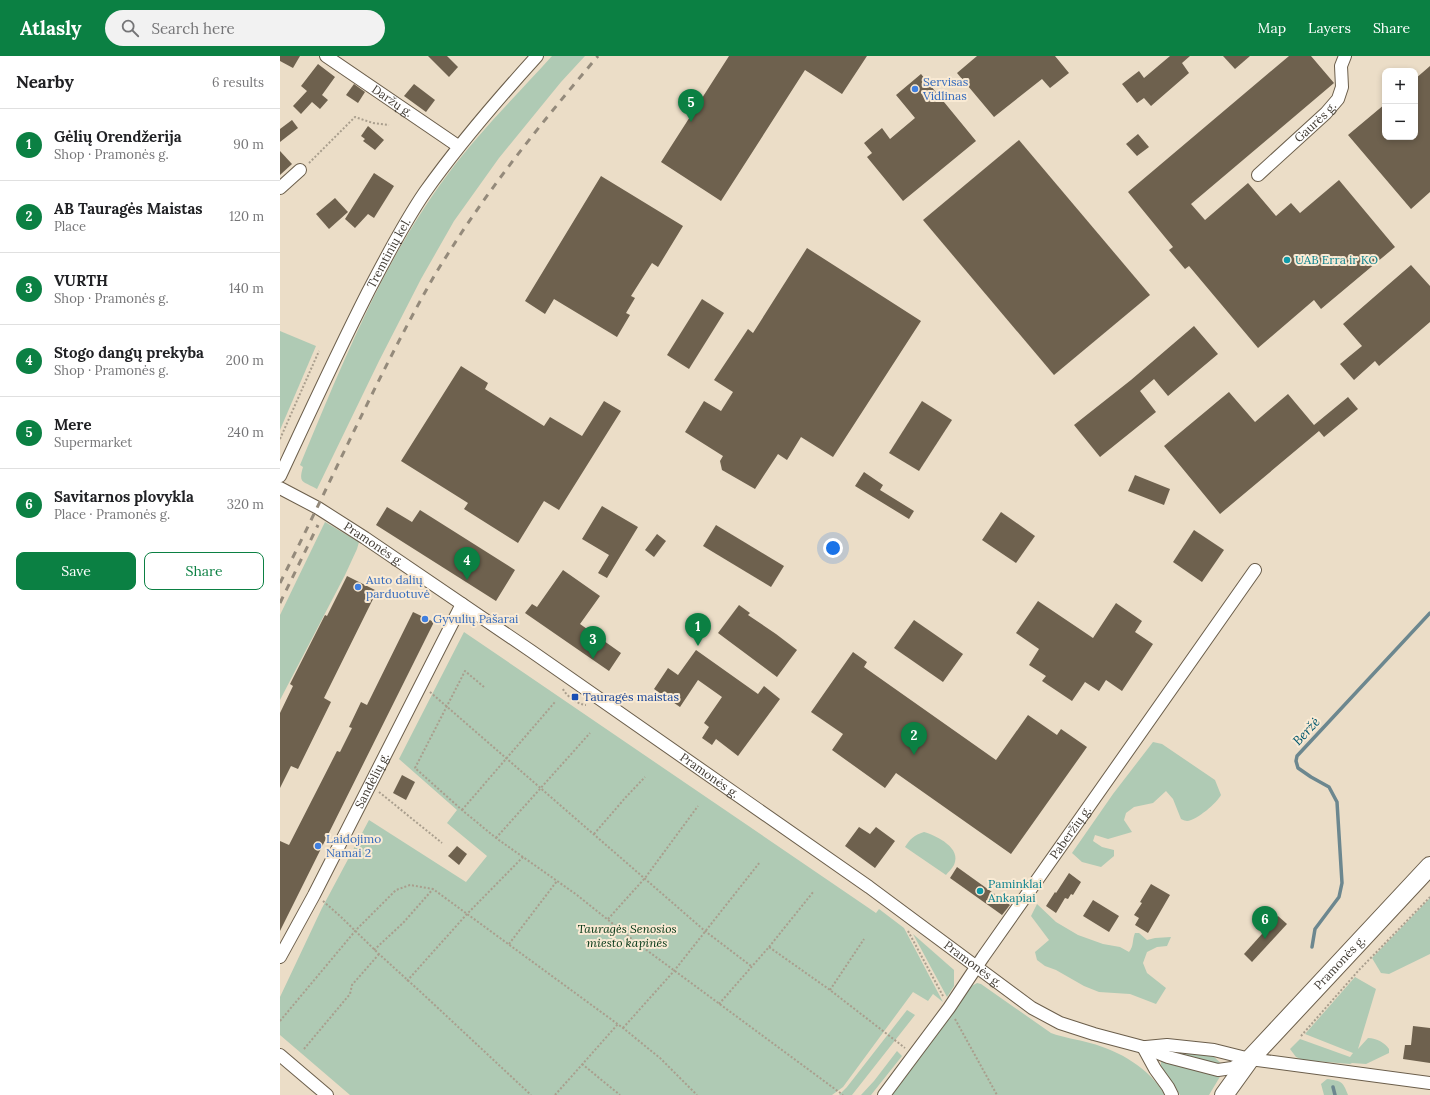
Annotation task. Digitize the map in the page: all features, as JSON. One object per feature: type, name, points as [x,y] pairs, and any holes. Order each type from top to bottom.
[{"type":"main road","name":"Pramonės g.","points":[[1224,1095],[1250,1059],[1430,866]]},
{"type":"street","name":"Daržų g.","points":[[326,56],[458,146]]},
{"type":"street","name":"Tremtinių kel.","points":[[280,476],[337,355],[388,255],[424,193],[458,146],[536,56]]},
{"type":"street","name":"Gaurės g.","points":[[1258,175],[1326,113],[1338,99],[1342,87],[1341,66],[1345,56]]},
{"type":"street","points":[[280,188],[300,170]]},
{"type":"street","name":"Pramonės g.","points":[[280,488],[318,508],[462,604],[869,887],[1032,1008],[1060,1023],[1143,1047],[1168,1057],[1218,1070],[1232,1068],[1250,1059]]},
{"type":"street","name":"Paberžių g.","points":[[884,1095],[949,1008],[976,967],[1254,570]]},
{"type":"street","name":"Sandėlių g.","points":[[280,957],[314,895],[462,604]]},
{"type":"street","name":"Pramonės g.","points":[[1143,1047],[1167,1045],[1214,1050],[1250,1059],[1430,1083]]},
{"type":"street","points":[[1143,1047],[1172,1095]]},
{"type":"street","points":[[280,1055],[327,1095]]},
{"type":"path","points":[[300,170],[355,117],[373,123],[389,125]]},
{"type":"path","points":[[280,439],[319,351]]},
{"type":"path","points":[[484,687],[465,671],[415,768],[496,838],[557,880],[608,919],[637,944],[843,1095]]},
{"type":"path","points":[[421,685],[705,931],[751,966]]},
{"type":"path","points":[[563,688],[565,694],[582,705],[591,705]]},
{"type":"path","points":[[462,810],[555,702]]},
{"type":"path","points":[[496,838],[540,787],[590,733]]},
{"type":"path","points":[[594,834],[626,796],[645,777]]},
{"type":"path","points":[[370,785],[442,843]]},
{"type":"path","points":[[608,919],[645,878],[698,806]]},
{"type":"path","points":[[407,981],[467,914],[523,857]]},
{"type":"path","points":[[623,1028],[674,971],[760,862]]},
{"type":"path","points":[[509,944],[557,880]]},
{"type":"path","points":[[280,1021],[356,930],[396,890],[410,885],[433,889],[618,1024],[660,1058],[697,1095]]},
{"type":"path","points":[[374,950],[403,923],[433,889]]},
{"type":"path","points":[[719,1004],[769,947],[814,891]]},
{"type":"path","points":[[314,895],[356,930],[374,950],[531,1095]]},
{"type":"path","points":[[1301,1036],[1359,970],[1430,897]]},
{"type":"path","points":[[905,926],[997,1095]]},
{"type":"path","points":[[830,990],[864,939]]},
{"type":"path","points":[[769,947],[830,990],[914,1055]]},
{"type":"path","points":[[304,1049],[350,994],[352,985],[379,954]]},
{"type":"path","points":[[555,1095],[618,1024]]},
{"type":"path","points":[[582,1064],[620,1095]]},
{"type":"green space","points":[[552,56],[585,56],[561,82],[499,158],[454,221],[421,279],[379,361],[317,489],[305,483],[301,476],[303,467],[300,465],[365,315],[383,278],[403,243],[424,208],[460,158],[485,128]]},
{"type":"green space","points":[[280,331],[316,346],[280,430]]},
{"type":"green space","points":[[325,522],[359,542],[345,575],[280,700],[280,615]]},
{"type":"green space","name":"Tauragės Senosios miesto kapinės","points":[[464,632],[876,913],[879,909],[904,928],[943,1002],[933,994],[928,1001],[913,992],[843,1087],[832,1095],[350,1095],[280,1035],[280,997],[322,908],[369,820],[466,882],[487,856],[447,823],[457,810],[399,759]]},
{"type":"green space","points":[[1153,742],[1162,744],[1215,780],[1221,795],[1206,811],[1196,818],[1187,821],[1181,819],[1173,799],[1166,791],[1153,803],[1134,807],[1126,813],[1124,820],[1132,832],[1108,839],[1095,835],[1093,841],[1102,847],[1114,850],[1114,856],[1101,867],[1082,862],[1072,853],[1113,794]]},
{"type":"green space","points":[[924,832],[935,836],[947,844],[955,853],[956,859],[954,865],[946,875],[905,847],[918,834]]},
{"type":"green space","points":[[1430,898],[1430,954],[1389,974],[1381,973],[1372,958]]},
{"type":"green space","points":[[1037,904],[1056,922],[1078,935],[1103,944],[1120,947],[1129,952],[1132,947],[1135,933],[1139,933],[1147,940],[1171,937],[1167,946],[1157,947],[1147,952],[1143,963],[1147,973],[1166,988],[1156,1004],[1130,994],[1099,992],[1045,966],[1037,960],[1035,952],[1049,940],[1031,916]]},
{"type":"green space","points":[[913,934],[954,970],[954,986],[947,997]]},
{"type":"green space","points":[[1355,977],[1376,989],[1358,1049],[1368,1038],[1371,1038],[1380,1041],[1385,1045],[1389,1049],[1389,1053],[1366,1064],[1303,1060],[1296,1057],[1290,1049],[1300,1039],[1350,1057],[1353,1053],[1305,1034]]},
{"type":"green space","points":[[977,983],[981,984],[1051,1033],[1101,1046],[1123,1056],[1151,1077],[1165,1095],[891,1095],[923,1054],[970,987]]},
{"type":"green space","points":[[907,1010],[915,1015],[852,1095],[839,1095],[847,1087]]},
{"type":"green space","points":[[1166,1050],[1213,1056],[1223,1065],[1220,1066]]},
{"type":"green space","points":[[897,1051],[902,1056],[871,1095],[861,1095],[874,1081]]},
{"type":"green space","points":[[1163,1060],[1221,1075],[1209,1095],[1180,1095],[1161,1066],[1161,1062]]},
{"type":"green space","points":[[1327,1079],[1341,1082],[1348,1095],[1324,1095],[1321,1084]]},
{"type":"building","points":[[280,56],[300,56],[293,68],[280,61]]},
{"type":"building","points":[[428,56],[447,56],[458,67],[449,77]]},
{"type":"building","points":[[729,56],[867,56],[842,94],[805,70],[721,201],[661,162]]},
{"type":"building","points":[[977,56],[1055,56],[1069,73],[1050,88],[1042,79],[994,117],[957,73]]},
{"type":"building","points":[[1170,56],[1190,56],[1182,63],[1189,73],[1151,106],[1144,98],[1137,103],[1122,84],[1139,71],[1144,78]]},
{"type":"building","points":[[1223,56],[1250,56],[1235,69]]},
{"type":"building","points":[[1289,56],[1311,56],[1334,83],[1191,204],[1205,220],[1248,183],[1276,216],[1291,203],[1300,213],[1339,180],[1395,247],[1321,309],[1314,300],[1258,348],[1189,266],[1185,269],[1169,250],[1173,247],[1128,192]]},
{"type":"building","points":[[318,64],[335,77],[322,95],[328,100],[320,109],[312,102],[301,114],[293,106],[307,91],[301,86]]},
{"type":"building","points":[[1430,66],[1430,192],[1411,209],[1348,135],[1382,107],[1382,140],[1418,140],[1418,76]]},
{"type":"building","points":[[921,74],[976,141],[903,201],[867,157],[872,153],[864,143],[882,128],[890,139],[915,118],[896,95]]},
{"type":"building","points":[[354,84],[365,92],[358,103],[346,95]]},
{"type":"building","points":[[414,84],[435,100],[426,112],[404,96]]},
{"type":"building","points":[[292,120],[298,128],[280,142],[280,129]]},
{"type":"building","points":[[368,126],[384,140],[375,150],[363,141],[365,139],[361,136]]},
{"type":"building","points":[[1138,134],[1149,147],[1137,156],[1126,144]]},
{"type":"building","points":[[1019,140],[1150,295],[1054,375],[923,220]]},
{"type":"building","points":[[280,151],[292,164],[280,175]]},
{"type":"building","points":[[374,173],[394,186],[374,218],[368,214],[355,228],[345,219]]},
{"type":"building","points":[[601,176],[683,226],[658,267],[652,263],[631,296],[635,298],[626,313],[630,315],[617,337],[554,299],[545,314],[525,301]]},
{"type":"building","points":[[335,198],[348,212],[329,229],[316,214]]},
{"type":"building","points":[[807,248],[921,321],[833,457],[801,437],[787,460],[778,454],[755,489],[722,470],[720,461],[723,456],[685,432],[704,401],[721,411],[733,392],[714,380],[748,329],[753,333]]},
{"type":"building","points":[[1411,265],[1430,286],[1430,322],[1379,366],[1375,361],[1354,380],[1340,364],[1362,346],[1343,324]]},
{"type":"building","points":[[702,299],[724,313],[689,369],[667,355]]},
{"type":"building","points":[[1194,326],[1218,354],[1168,396],[1154,379],[1140,391],[1156,412],[1100,457],[1074,425],[1131,380]]},
{"type":"building","points":[[461,366],[488,383],[485,389],[544,426],[550,417],[582,436],[604,401],[621,411],[559,510],[544,501],[518,543],[464,509],[468,503],[401,461]]},
{"type":"building","points":[[1229,392],[1255,422],[1288,394],[1314,425],[1348,397],[1358,409],[1324,437],[1319,431],[1220,514],[1164,446]]},
{"type":"building","points":[[922,401],[952,420],[919,471],[889,453]]},
{"type":"building","points":[[864,472],[883,485],[880,490],[914,511],[909,519],[855,486]]},
{"type":"building","points":[[1135,475],[1170,489],[1164,505],[1128,491]]},
{"type":"building","points":[[602,506],[638,527],[607,578],[598,573],[609,555],[582,539]]},
{"type":"building","points":[[387,507],[412,522],[420,510],[515,570],[496,601],[376,525]]},
{"type":"building","points":[[1001,512],[1035,536],[1016,563],[982,540]]},
{"type":"building","points":[[716,525],[784,566],[771,587],[703,546]]},
{"type":"building","points":[[1194,530],[1224,550],[1202,582],[1173,562]]},
{"type":"building","points":[[657,534],[666,541],[654,557],[645,550]]},
{"type":"building","points":[[563,570],[600,596],[580,624],[621,653],[609,671],[525,613],[532,604],[537,607]]},
{"type":"building","points":[[347,576],[377,591],[324,698],[331,702],[298,769],[291,766],[280,788],[280,713],[293,686],[290,684],[325,615],[327,616]]},
{"type":"building","points":[[1038,601],[1093,638],[1116,603],[1142,621],[1135,632],[1153,644],[1122,691],[1106,680],[1099,691],[1085,682],[1072,701],[1042,681],[1046,676],[1029,665],[1039,649],[1016,633]]},
{"type":"building","points":[[739,605],[750,613],[748,615],[797,650],[777,677],[718,633]]},
{"type":"building","points":[[413,612],[434,622],[280,931],[280,841],[289,845],[337,751],[340,752],[352,728],[349,727],[361,702],[367,705]]},
{"type":"building","points":[[914,620],[963,654],[943,682],[894,648]]},
{"type":"building","points":[[696,650],[758,694],[764,686],[780,699],[738,756],[716,739],[712,745],[702,738],[709,727],[704,723],[722,697],[698,680],[680,707],[654,689],[668,668],[678,675]]},
{"type":"building","points":[[853,652],[867,662],[864,667],[996,760],[1028,715],[1057,735],[1061,729],[1087,747],[1011,854],[896,773],[885,788],[832,750],[843,734],[811,712]]},
{"type":"building","points":[[402,775],[415,782],[406,800],[393,793]]},
{"type":"building","points":[[859,827],[870,834],[876,827],[895,841],[875,868],[845,846]]},
{"type":"building","points":[[457,846],[467,854],[459,865],[448,856]]},
{"type":"building","name":"Paminklai Ankapiai","points":[[957,867],[1010,905],[1002,915],[950,878]]},
{"type":"building","points":[[1069,873],[1081,882],[1073,895],[1071,894],[1068,899],[1065,898],[1056,913],[1046,906]]},
{"type":"building","points":[[1151,884],[1170,895],[1148,933],[1135,925],[1139,918],[1134,915],[1142,903],[1140,902]]},
{"type":"building","points":[[1093,900],[1119,916],[1109,932],[1083,916]]},
{"type":"building","points":[[1278,916],[1287,924],[1252,962],[1244,954]]},
{"type":"building","points":[[1413,1026],[1430,1028],[1430,1063],[1403,1059],[1405,1045],[1411,1045]]},
{"type":"waterway","name":"Beržė","points":[[1312,947],[1315,929],[1339,897],[1342,883],[1337,802],[1329,787],[1298,768],[1296,761],[1297,756],[1430,613]]},
{"type":"waterway","name":"Beržė","points":[[1333,1087],[1335,1095]]},
{"type":"railway","points":[[280,583],[373,391],[412,315],[436,273],[474,214],[508,168],[598,56]]},
{"type":"railway","points":[[280,603],[318,525]]},
{"type":"place","name":"Servisas Vidlinas","points":[[915,89]]},
{"type":"place","name":"Mere","points":[[691,122]]},
{"type":"place","name":"UAB Erra ir KO","points":[[1287,260]]},
{"type":"place","name":"Stogo dangų prekyba","points":[[467,580]]},
{"type":"place","name":"Auto dalių parduotuvė","points":[[358,587]]},
{"type":"place","name":"Gyvulių Pašarai","points":[[425,619]]},
{"type":"place","name":"Gėlių Orendžerija","points":[[698,646]]},
{"type":"place","name":"VURTH","points":[[593,659]]},
{"type":"place","name":"Tauragės maistas","points":[[575,697]]},
{"type":"place","name":"AB Tauragės Maistas","points":[[914,755]]},
{"type":"place","name":"Laidojimo Namai 2","points":[[318,846]]},
{"type":"place","name":"Paminklai Ankapiai","points":[[980,891]]},
{"type":"place","name":"Savitarnos plovykla","points":[[1265,939]]}]
